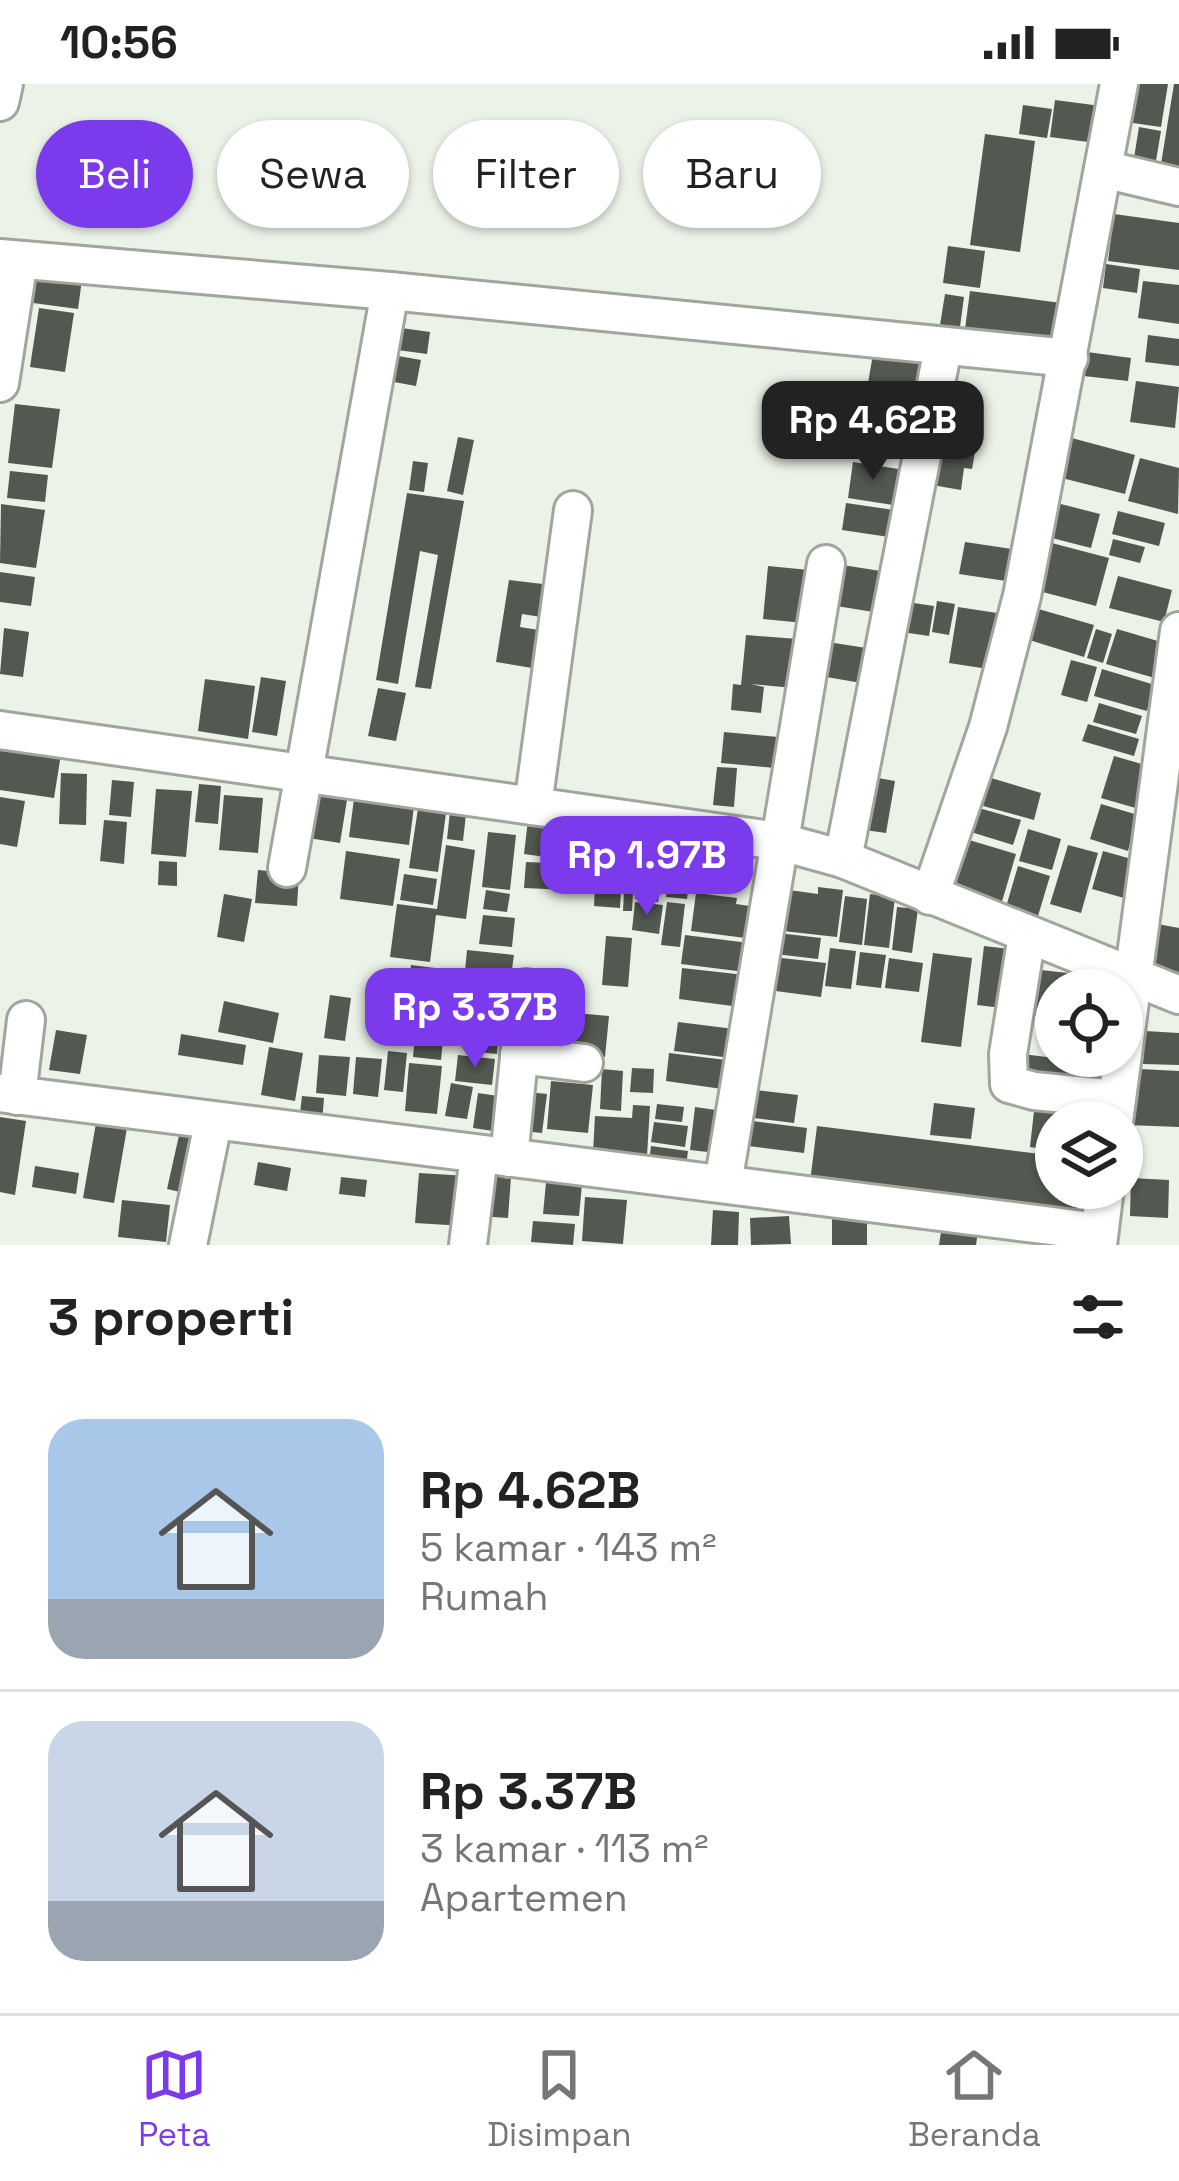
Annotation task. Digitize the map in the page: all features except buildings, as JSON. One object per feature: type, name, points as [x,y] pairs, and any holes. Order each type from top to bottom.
[{"type":"street","points":[[0,102],[4,84]]},
{"type":"street","points":[[930,896],[988,727],[1022,596],[1120,84]]},
{"type":"street","points":[[1103,169],[1179,187]]},
{"type":"street","points":[[0,383],[9,259],[1069,358]]},
{"type":"street","points":[[287,868],[390,291]]},
{"type":"street","points":[[843,859],[943,348]]},
{"type":"street","points":[[533,806],[573,510]]},
{"type":"street","points":[[723,1184],[826,564]]},
{"type":"street","points":[[1134,969],[1172,735],[1179,631]]},
{"type":"street","points":[[0,730],[778,841],[843,859],[1111,969]]},
{"type":"street","points":[[1028,935],[1009,1054],[1009,1084],[1074,1101]]},
{"type":"street","points":[[1143,982],[1179,995]]},
{"type":"street","points":[[468,1245],[519,1055],[526,988]]},
{"type":"street","points":[[26,1020],[9,1094],[723,1184],[1098,1238]]},
{"type":"street","points":[[519,1055],[584,1063]]},
{"type":"street","points":[[188,1245],[213,1123]]}]
